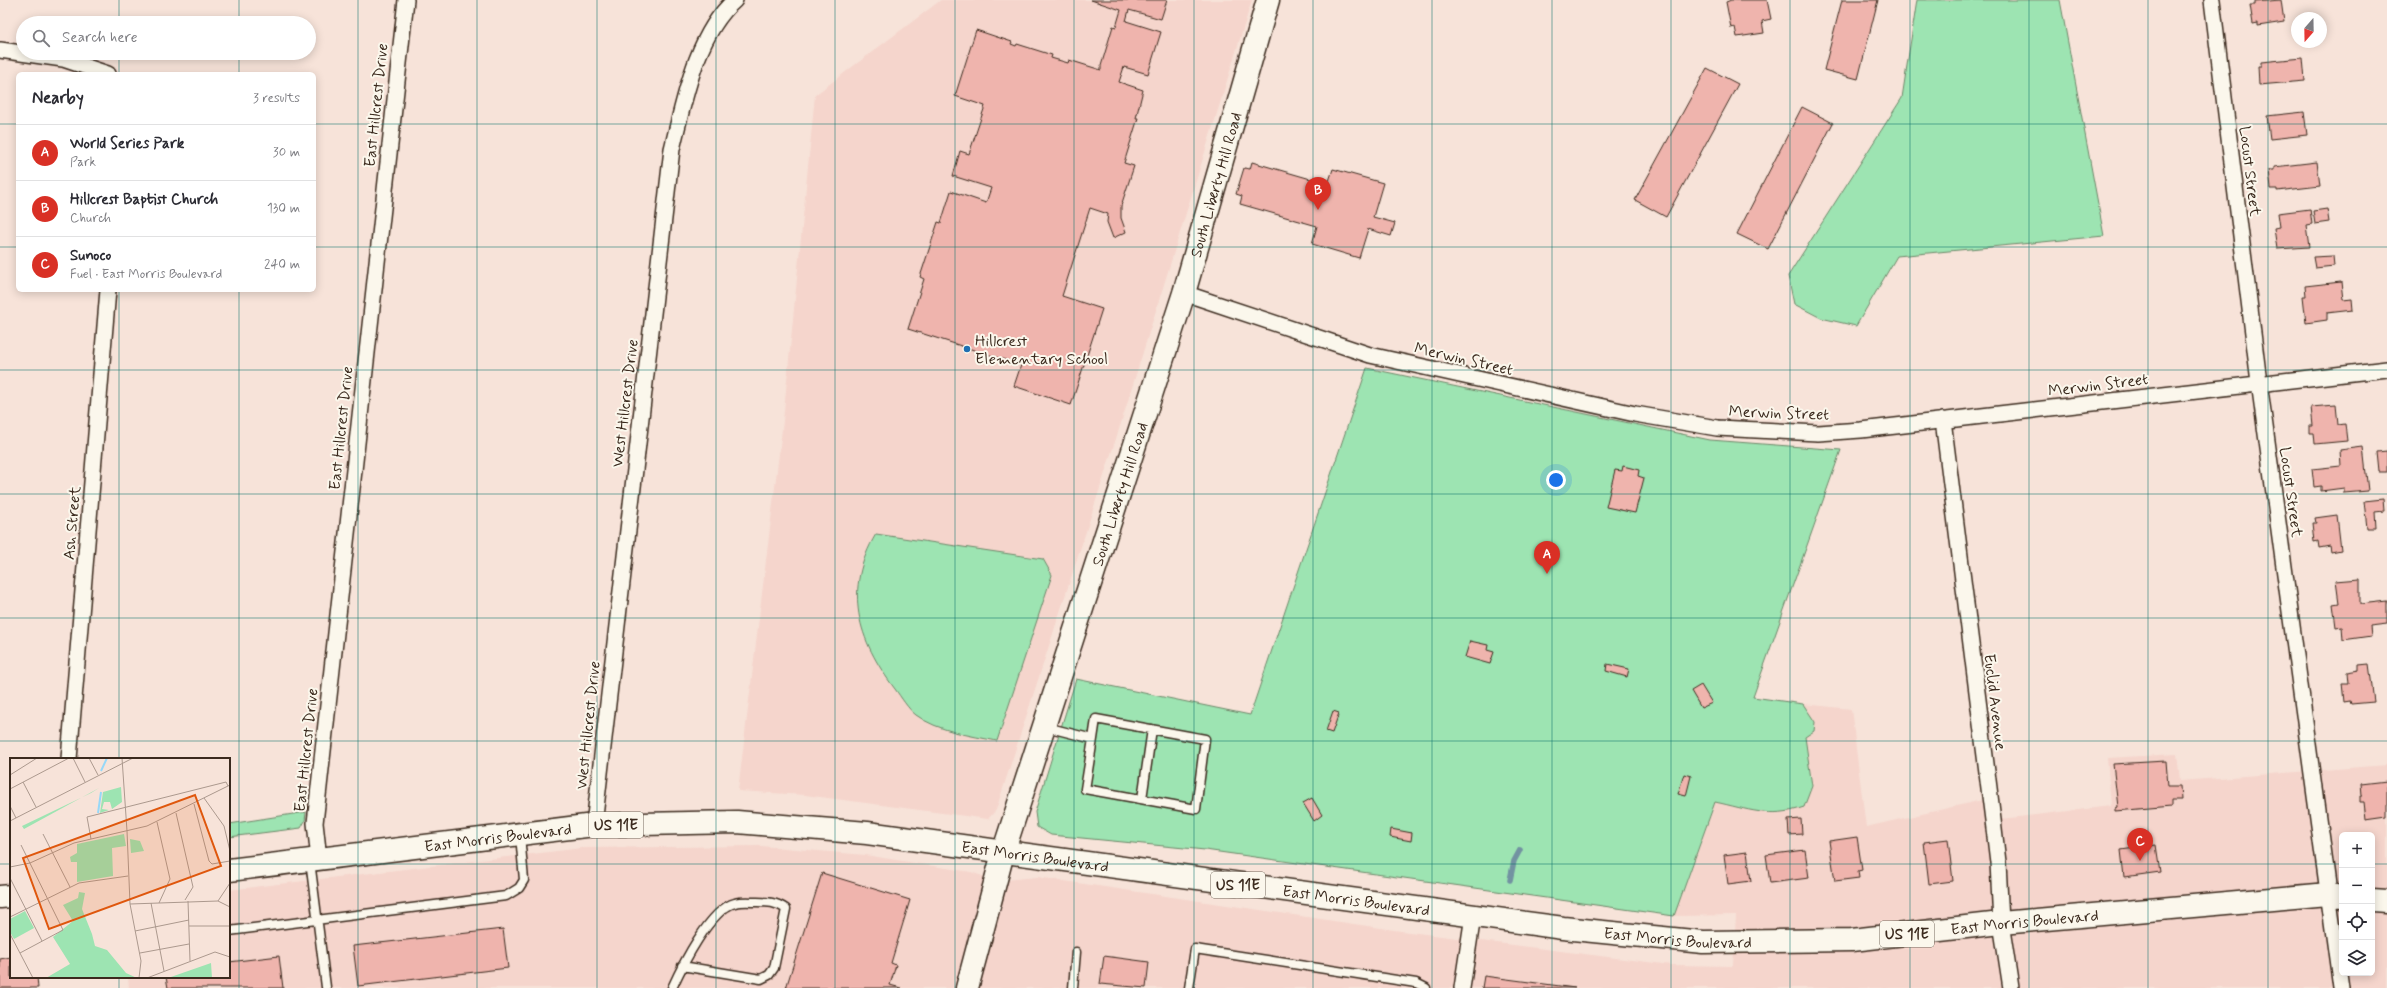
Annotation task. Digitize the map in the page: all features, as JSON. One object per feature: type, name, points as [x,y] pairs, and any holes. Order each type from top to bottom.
[{"type":"main road","name":"South Liberty Hill Road","points":[[967,988],[1003,853],[1184,293],[1268,0]]},
{"type":"main road","name":"East Morris Boulevard","points":[[230,870],[594,825],[737,822],[867,833],[1003,853],[1563,928],[1703,942],[1852,940],[2001,923],[2335,895]]},
{"type":"main road","points":[[0,898],[10,896]]},
{"type":"main road","points":[[2375,900],[2387,902]]},
{"type":"street","name":"East Hillcrest Drive","points":[[314,860],[315,823],[406,0]]},
{"type":"street","name":"West Hillcrest Drive","points":[[594,825],[672,149],[690,75],[721,12],[735,0]]},
{"type":"street","name":"Locust Street","points":[[2212,0],[2259,382],[2335,895],[2341,988]]},
{"type":"street","points":[[0,50],[16,52]]},
{"type":"street","points":[[66,60],[102,72]]},
{"type":"street","name":"Ash Street","points":[[69,758],[108,292]]},
{"type":"street","name":"Merwin Street","points":[[1184,293],[1370,355],[1635,414],[1716,428],[1818,433],[1943,420],[2259,382],[2387,369]]},
{"type":"street","name":"Euclid Avenue","points":[[1943,420],[1998,855],[2001,923],[2011,988]]},
{"type":"street","points":[[1462,988],[1472,916]]},
{"type":"lane","points":[[1096,719],[1205,739],[1196,809],[1085,789],[1093,739],[1096,719]]},
{"type":"lane","points":[[1045,726],[1093,739]]},
{"type":"lane","points":[[1142,799],[1152,729]]},
{"type":"lane","points":[[230,932],[318,919],[506,896],[519,888],[524,880],[520,834]]},
{"type":"lane","points":[[314,860],[318,919],[326,988]]},
{"type":"lane","points":[[672,988],[682,966],[694,943],[722,910],[734,903],[769,902],[779,904],[786,909],[774,968],[769,976],[761,979],[682,966]]},
{"type":"lane","points":[[1189,988],[1195,949],[1416,983],[1426,988]]},
{"type":"lane","points":[[1073,988],[1076,952]]},
{"type":"shaded area","name":"Hillcrest Elementary School","points":[[941,0],[1252,0],[1122,420],[996,810],[988,819],[805,795],[738,791],[783,421],[815,95]]},
{"type":"shaded area","points":[[1803,704],[1851,709],[1866,827],[1991,798],[1994,820],[2111,806],[2107,758],[2177,754],[2180,781],[2387,765],[2387,988],[129,988],[128,978],[230,978],[230,890],[582,848],[761,846],[865,855],[971,872],[996,881],[1037,877],[1401,931],[1671,965],[1733,966],[1736,915],[1674,916],[1715,802],[1727,805],[1812,786],[1805,737],[1815,722]]},
{"type":"green space","points":[[1917,0],[2060,0],[2104,236],[1897,256],[1856,326],[1821,318],[1794,304],[1788,276],[1902,98]]},
{"type":"green space","points":[[1367,368],[1710,440],[1841,450],[1753,697],[1803,704],[1815,722],[1814,731],[1805,737],[1812,786],[1804,807],[1792,811],[1770,813],[1759,812],[1715,802],[1674,916],[1205,850],[1051,835],[1037,827],[1035,812],[1076,679],[1250,715]]},
{"type":"green space","points":[[876,534],[1043,559],[1052,575],[997,741],[944,729],[924,721],[910,710],[871,652],[859,614],[857,594],[860,575],[866,555]]},
{"type":"green space","points":[[306,812],[305,821],[301,828],[230,837],[230,824]]},
{"type":"building","name":"Hillcrest Elementary School","points":[[1091,0],[1167,0],[1161,19],[1129,10],[1126,21],[1161,32],[1148,74],[1124,67],[1119,82],[1143,90],[1136,118],[1138,118],[1124,163],[1134,166],[1121,206],[1121,218],[1126,232],[1113,238],[1107,222],[1108,214],[1090,208],[1062,296],[1102,309],[1071,405],[1014,386],[1021,365],[908,329],[924,279],[920,277],[938,222],[941,223],[951,191],[986,203],[991,188],[953,176],[960,151],[969,154],[985,106],[955,96],[976,30],[1012,42],[1011,44],[1016,46],[1017,44],[1052,55],[1051,58],[1068,63],[1069,60],[1101,70],[1113,26],[1116,27],[1121,10]]},
{"type":"building","points":[[1731,0],[1767,0],[1771,19],[1762,21],[1764,33],[1737,37],[1735,27],[1731,28],[1726,2]]},
{"type":"building","points":[[1842,0],[1878,0],[1858,79],[1824,70]]},
{"type":"building","points":[[2281,0],[2284,22],[2258,26],[2258,23],[2253,24],[2250,5],[2255,5],[2255,2]]},
{"type":"building","points":[[2303,58],[2305,81],[2259,85],[2258,66],[2261,66],[2261,62]]},
{"type":"building","points":[[1707,68],[1738,84],[1666,217],[1635,200]]},
{"type":"building","points":[[1802,107],[1833,123],[1768,249],[1737,234]]},
{"type":"building","points":[[2304,112],[2307,135],[2270,139],[2267,116]]},
{"type":"building","points":[[1252,162],[1328,184],[1333,169],[1383,183],[1373,217],[1395,223],[1391,236],[1368,229],[1359,258],[1312,244],[1317,226],[1240,204],[1242,196],[1236,194],[1244,168],[1250,169]]},
{"type":"building","points":[[2317,162],[2320,186],[2277,191],[2277,189],[2271,189],[2269,170],[2274,170],[2274,167]]},
{"type":"building","points":[[2310,209],[2312,224],[2306,225],[2309,247],[2277,249],[2274,228],[2280,227],[2278,213]]},
{"type":"building","points":[[2327,209],[2329,222],[2315,224],[2313,211]]},
{"type":"building","points":[[2333,256],[2334,266],[2315,268],[2313,257]]},
{"type":"building","points":[[2341,282],[2343,300],[2352,299],[2353,310],[2327,313],[2327,320],[2306,323],[2303,296],[2306,296],[2305,286]]},
{"type":"building","points":[[2336,405],[2338,425],[2345,424],[2347,441],[2315,444],[2314,433],[2310,433],[2310,426],[2313,426],[2311,407]]},
{"type":"building","points":[[2363,447],[2368,491],[2344,493],[2344,488],[2321,491],[2321,486],[2314,487],[2312,469],[2341,466],[2340,450]]},
{"type":"building","points":[[2387,451],[2387,472],[2379,472],[2377,452]]},
{"type":"building","points":[[1623,466],[1639,470],[1638,476],[1644,478],[1635,513],[1606,507],[1615,470],[1622,471]]},
{"type":"building","points":[[2383,499],[2384,511],[2375,512],[2376,528],[2367,528],[2364,501]]},
{"type":"building","points":[[2337,515],[2341,550],[2331,552],[2330,546],[2319,548],[2318,541],[2314,542],[2312,523],[2316,523],[2315,518]]},
{"type":"building","points":[[2360,579],[2360,604],[2387,601],[2387,624],[2370,626],[2371,636],[2343,640],[2342,626],[2336,627],[2333,604],[2339,603],[2336,581]]},
{"type":"building","points":[[1470,641],[1488,645],[1487,650],[1494,652],[1490,664],[1465,657]]},
{"type":"building","points":[[1607,664],[1629,669],[1627,677],[1606,671]]},
{"type":"building","points":[[2369,664],[2374,702],[2351,704],[2350,701],[2344,702],[2342,683],[2348,683],[2347,672],[2359,670],[2359,665]]},
{"type":"building","points":[[1701,685],[1712,703],[1701,708],[1691,691]]},
{"type":"building","points":[[1333,711],[1339,713],[1332,733],[1326,731]]},
{"type":"building","points":[[2166,761],[2168,786],[2180,786],[2181,800],[2172,800],[2172,806],[2116,811],[2116,808],[2118,807],[2113,764]]},
{"type":"building","points":[[1684,774],[1691,776],[1686,796],[1678,794]]},
{"type":"building","points":[[2387,781],[2387,817],[2366,820],[2364,802],[2360,802],[2360,796],[2362,796],[2361,784]]},
{"type":"building","points":[[1312,798],[1322,815],[1314,821],[1303,803]]},
{"type":"building","points":[[1801,819],[1802,834],[1789,835],[1788,820]]},
{"type":"building","points":[[1391,829],[1412,833],[1411,841],[1390,837]]},
{"type":"building","points":[[1857,837],[1862,870],[1858,871],[1859,878],[1835,881],[1829,841]]},
{"type":"building","points":[[1948,839],[1953,881],[1929,884],[1924,842]]},
{"type":"building","points":[[2156,845],[2160,872],[2124,877],[2121,850]]},
{"type":"building","points":[[1805,850],[1809,878],[1770,883],[1766,855]]},
{"type":"building","points":[[1747,852],[1751,881],[1728,884],[1724,855]]},
{"type":"building","points":[[822,873],[910,900],[891,963],[896,965],[890,985],[901,988],[786,988]]},
{"type":"building","points":[[503,929],[508,968],[358,986],[353,946]]},
{"type":"building","points":[[279,956],[283,988],[168,988],[166,978],[230,978],[230,962]]},
{"type":"building","points":[[1104,956],[1149,962],[1146,988],[1100,984]]},
{"type":"building","points":[[10,957],[10,978],[37,978],[38,988],[0,988],[0,959]]},
{"type":"building","points":[[1484,976],[1575,988],[1482,988]]},
{"type":"waterway","points":[[1510,880],[1514,861],[1520,850]]},
{"type":"place","name":"Hillcrest Baptist Church","points":[[1318,210]]},
{"type":"place","name":"Hillcrest Elementary School","points":[[967,349]]},
{"type":"place","name":"World Series Park","points":[[1547,574]]},
{"type":"place","name":"Sunoco","points":[[2140,861]]}]
